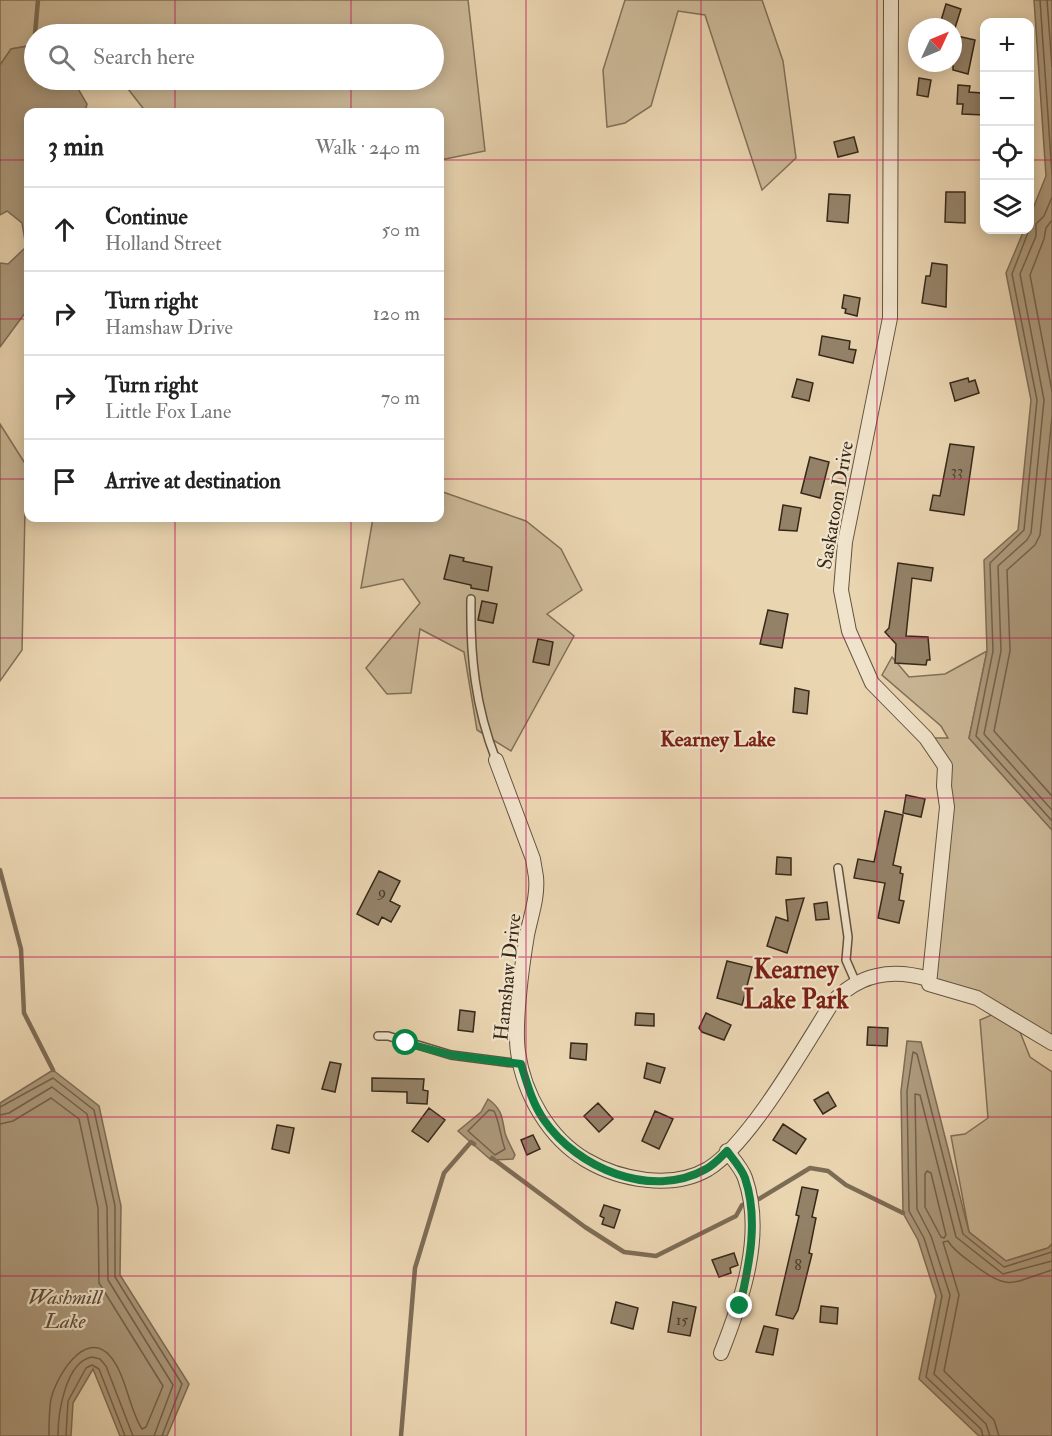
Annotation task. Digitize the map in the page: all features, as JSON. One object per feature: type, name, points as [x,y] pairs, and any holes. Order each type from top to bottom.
[{"type":"street","name":"Saskatoon Drive","points":[[891,0],[890,318],[845,542],[841,590],[849,631],[872,683],[926,738],[945,766],[944,786],[947,807],[929,984]]},
{"type":"street","name":"Hamshaw Drive","points":[[496,760],[533,859],[536,877],[517,1032],[521,1064],[531,1095],[544,1120],[572,1150],[607,1171],[634,1178],[675,1179],[707,1169],[743,1134],[787,1073],[832,1003],[856,983],[879,975],[895,973],[920,977],[928,979],[929,984],[977,998],[1052,1043]]},
{"type":"street","points":[[721,1353],[740,1306],[749,1266],[752,1237],[745,1176],[727,1151]]},
{"type":"lane","name":"Hamshaw Drive","points":[[471,599],[470,639],[474,682],[482,722],[496,760]]},
{"type":"lane","points":[[838,868],[848,937],[846,960],[856,983]]},
{"type":"lane","points":[[378,1036],[388,1036],[451,1055],[521,1064]]},
{"type":"shaded area","points":[[0,0],[468,0],[485,151],[444,159],[444,108],[143,108],[129,90],[444,90],[444,24],[24,24],[24,47],[11,49],[0,65]]},
{"type":"shaded area","points":[[625,0],[762,0],[783,61],[796,158],[762,190],[705,15],[678,11],[651,106],[625,123],[607,127],[603,70]]},
{"type":"shaded area","points":[[0,424],[24,462],[25,522],[22,650],[0,681]]},
{"type":"shaded area","points":[[444,492],[526,521],[561,549],[582,590],[547,614],[574,636],[511,751],[477,730],[464,652],[420,629],[411,693],[387,694],[366,668],[420,603],[403,579],[361,588],[372,522],[444,522]]},
{"type":"shaded area","points":[[987,651],[969,738],[1052,830],[1052,1046],[1011,1019],[929,984],[944,786],[935,753],[926,738],[948,738],[941,726],[882,675],[892,657],[909,677],[945,674]]},
{"type":"shaded area","points":[[996,1013],[1018,1027],[1030,1057],[1052,1072],[1052,1244],[1048,1248],[1006,1261],[969,1232],[951,1136],[965,1134],[988,1118],[980,1020]]},
{"type":"water","points":[[1034,0],[1052,0],[1052,830],[969,738],[987,651],[984,560],[1018,530],[1031,400],[1006,273],[1022,234],[1034,234],[1034,206],[1046,176]]},
{"type":"water","points":[[24,47],[24,90],[79,90],[87,104],[86,108],[24,108],[24,235],[22,223],[7,211],[0,215],[0,65],[11,49]]},
{"type":"water","points":[[24,249],[24,314],[0,347],[0,263],[8,264]]},
{"type":"water","points":[[907,1041],[921,1042],[969,1232],[1006,1261],[1048,1248],[1052,1244],[1052,1436],[979,1436],[919,1379],[936,1296],[918,1240],[903,1213],[901,1091]]},
{"type":"water","name":"Washmill Lake","points":[[53,1070],[99,1106],[121,1206],[120,1275],[189,1384],[167,1436],[120,1436],[93,1369],[73,1403],[71,1436],[0,1436],[0,1103]]},
{"type":"water","points":[[488,1099],[501,1114],[506,1136],[515,1155],[513,1159],[491,1160],[458,1131],[481,1112]]},
{"type":"building","points":[[946,4],[961,9],[958,18],[942,18]]},
{"type":"building","points":[[962,37],[975,40],[968,74],[960,72]]},
{"type":"building","points":[[919,78],[931,80],[928,97],[917,95]]},
{"type":"building","points":[[958,85],[970,86],[969,92],[980,93],[980,115],[962,114],[963,104],[957,104]]},
{"type":"building","points":[[854,137],[858,152],[838,157],[834,142]]},
{"type":"building","points":[[946,192],[965,192],[965,223],[945,222]]},
{"type":"building","points":[[829,194],[850,195],[848,223],[827,221]]},
{"type":"building","points":[[932,263],[947,265],[946,307],[922,303],[926,276],[930,276]]},
{"type":"building","points":[[844,295],[860,298],[857,316],[845,313],[846,309],[842,308]]},
{"type":"building","points":[[822,336],[850,341],[849,349],[856,350],[853,363],[819,355]]},
{"type":"building","points":[[968,378],[969,382],[975,380],[979,393],[955,401],[950,383]]},
{"type":"building","points":[[797,379],[813,383],[809,401],[792,397]]},
{"type":"building","points":[[950,444],[974,447],[964,515],[930,510],[933,495],[940,496]]},
{"type":"building","points":[[810,457],[829,462],[820,498],[801,493]]},
{"type":"building","points":[[783,505],[801,508],[797,531],[779,530]]},
{"type":"building","points":[[450,555],[464,558],[463,561],[492,567],[488,591],[444,579]]},
{"type":"building","points":[[898,563],[933,568],[931,581],[912,578],[906,636],[928,637],[930,660],[927,660],[926,665],[895,663],[896,644],[885,632],[889,628]]},
{"type":"building","points":[[482,601],[497,604],[493,623],[478,620]]},
{"type":"building","points":[[768,610],[788,614],[782,648],[760,644]]},
{"type":"building","points":[[538,639],[553,642],[549,665],[533,662]]},
{"type":"building","points":[[795,688],[809,691],[807,714],[793,712]]},
{"type":"building","points":[[906,795],[925,799],[921,817],[903,813]]},
{"type":"building","points":[[885,811],[903,815],[893,865],[901,867],[900,873],[903,874],[899,900],[904,901],[899,923],[878,918],[885,883],[854,878],[858,859],[874,862]]},
{"type":"building","points":[[777,857],[791,858],[791,875],[776,874]]},
{"type":"building","points":[[379,871],[400,881],[390,901],[400,906],[391,922],[382,917],[378,925],[357,914]]},
{"type":"building","points":[[804,898],[787,953],[767,946],[776,917],[788,921],[786,900]]},
{"type":"building","points":[[827,902],[829,919],[816,920],[814,904]]},
{"type":"building","points":[[727,961],[752,967],[742,1005],[717,998]]},
{"type":"building","points":[[460,1010],[475,1012],[473,1032],[458,1030]]},
{"type":"building","points":[[636,1013],[654,1014],[654,1026],[635,1025]]},
{"type":"building","points":[[706,1013],[731,1025],[724,1040],[702,1032],[699,1028]]},
{"type":"building","points":[[868,1027],[888,1028],[887,1046],[867,1045]]},
{"type":"building","points":[[571,1043],[587,1044],[586,1060],[570,1058]]},
{"type":"building","points":[[330,1062],[341,1064],[335,1092],[322,1089]]},
{"type":"building","points":[[647,1063],[665,1068],[660,1083],[644,1078]]},
{"type":"building","points":[[372,1078],[424,1079],[423,1090],[428,1091],[427,1104],[407,1103],[407,1092],[372,1091]]},
{"type":"building","points":[[828,1092],[836,1106],[823,1114],[814,1100]]},
{"type":"building","points":[[598,1103],[613,1119],[599,1132],[584,1116]]},
{"type":"building","points":[[429,1108],[445,1120],[428,1142],[412,1131]]},
{"type":"building","points":[[655,1111],[673,1119],[659,1149],[642,1141]]},
{"type":"building","points":[[783,1124],[806,1139],[796,1154],[773,1140]]},
{"type":"building","points":[[277,1125],[294,1128],[289,1153],[272,1149]]},
{"type":"building","points":[[533,1135],[540,1149],[527,1155],[521,1140]]},
{"type":"building","points":[[802,1187],[818,1190],[812,1217],[816,1218],[809,1253],[812,1254],[798,1310],[793,1319],[776,1315],[799,1216],[796,1215]]},
{"type":"building","points":[[604,1205],[620,1210],[614,1228],[602,1224],[604,1218],[600,1216]]},
{"type":"building","points":[[734,1253],[738,1265],[730,1268],[731,1273],[719,1277],[712,1260]]},
{"type":"building","points":[[616,1302],[638,1308],[633,1329],[611,1323]]},
{"type":"building","points":[[673,1302],[696,1307],[690,1336],[668,1332]]},
{"type":"building","points":[[821,1306],[838,1308],[837,1324],[820,1322]]},
{"type":"building","points":[[764,1326],[778,1329],[773,1355],[756,1352]]},
{"type":"waterway","points":[[36,24],[38,0]]},
{"type":"waterway","points":[[0,870],[21,949],[24,1013],[53,1070]]},
{"type":"waterway","points":[[401,1436],[415,1268],[444,1173],[471,1142],[474,1144]]},
{"type":"waterway","points":[[492,1158],[585,1227],[624,1252],[656,1256],[736,1216],[742,1205],[759,1199],[810,1168],[828,1171],[846,1185],[903,1213]]},
{"type":"district","name":"Kearney Lake","points":[[718,739]]},
{"type":"district","name":"Kearney Lake Park","points":[[796,984]]},
{"type":"route","points":[[406,1043],[451,1055],[521,1064],[531,1095],[544,1120],[572,1150],[607,1171],[648,1180],[675,1179],[707,1169],[727,1151],[745,1176],[749,1194],[752,1237],[749,1266],[740,1306]]}]
